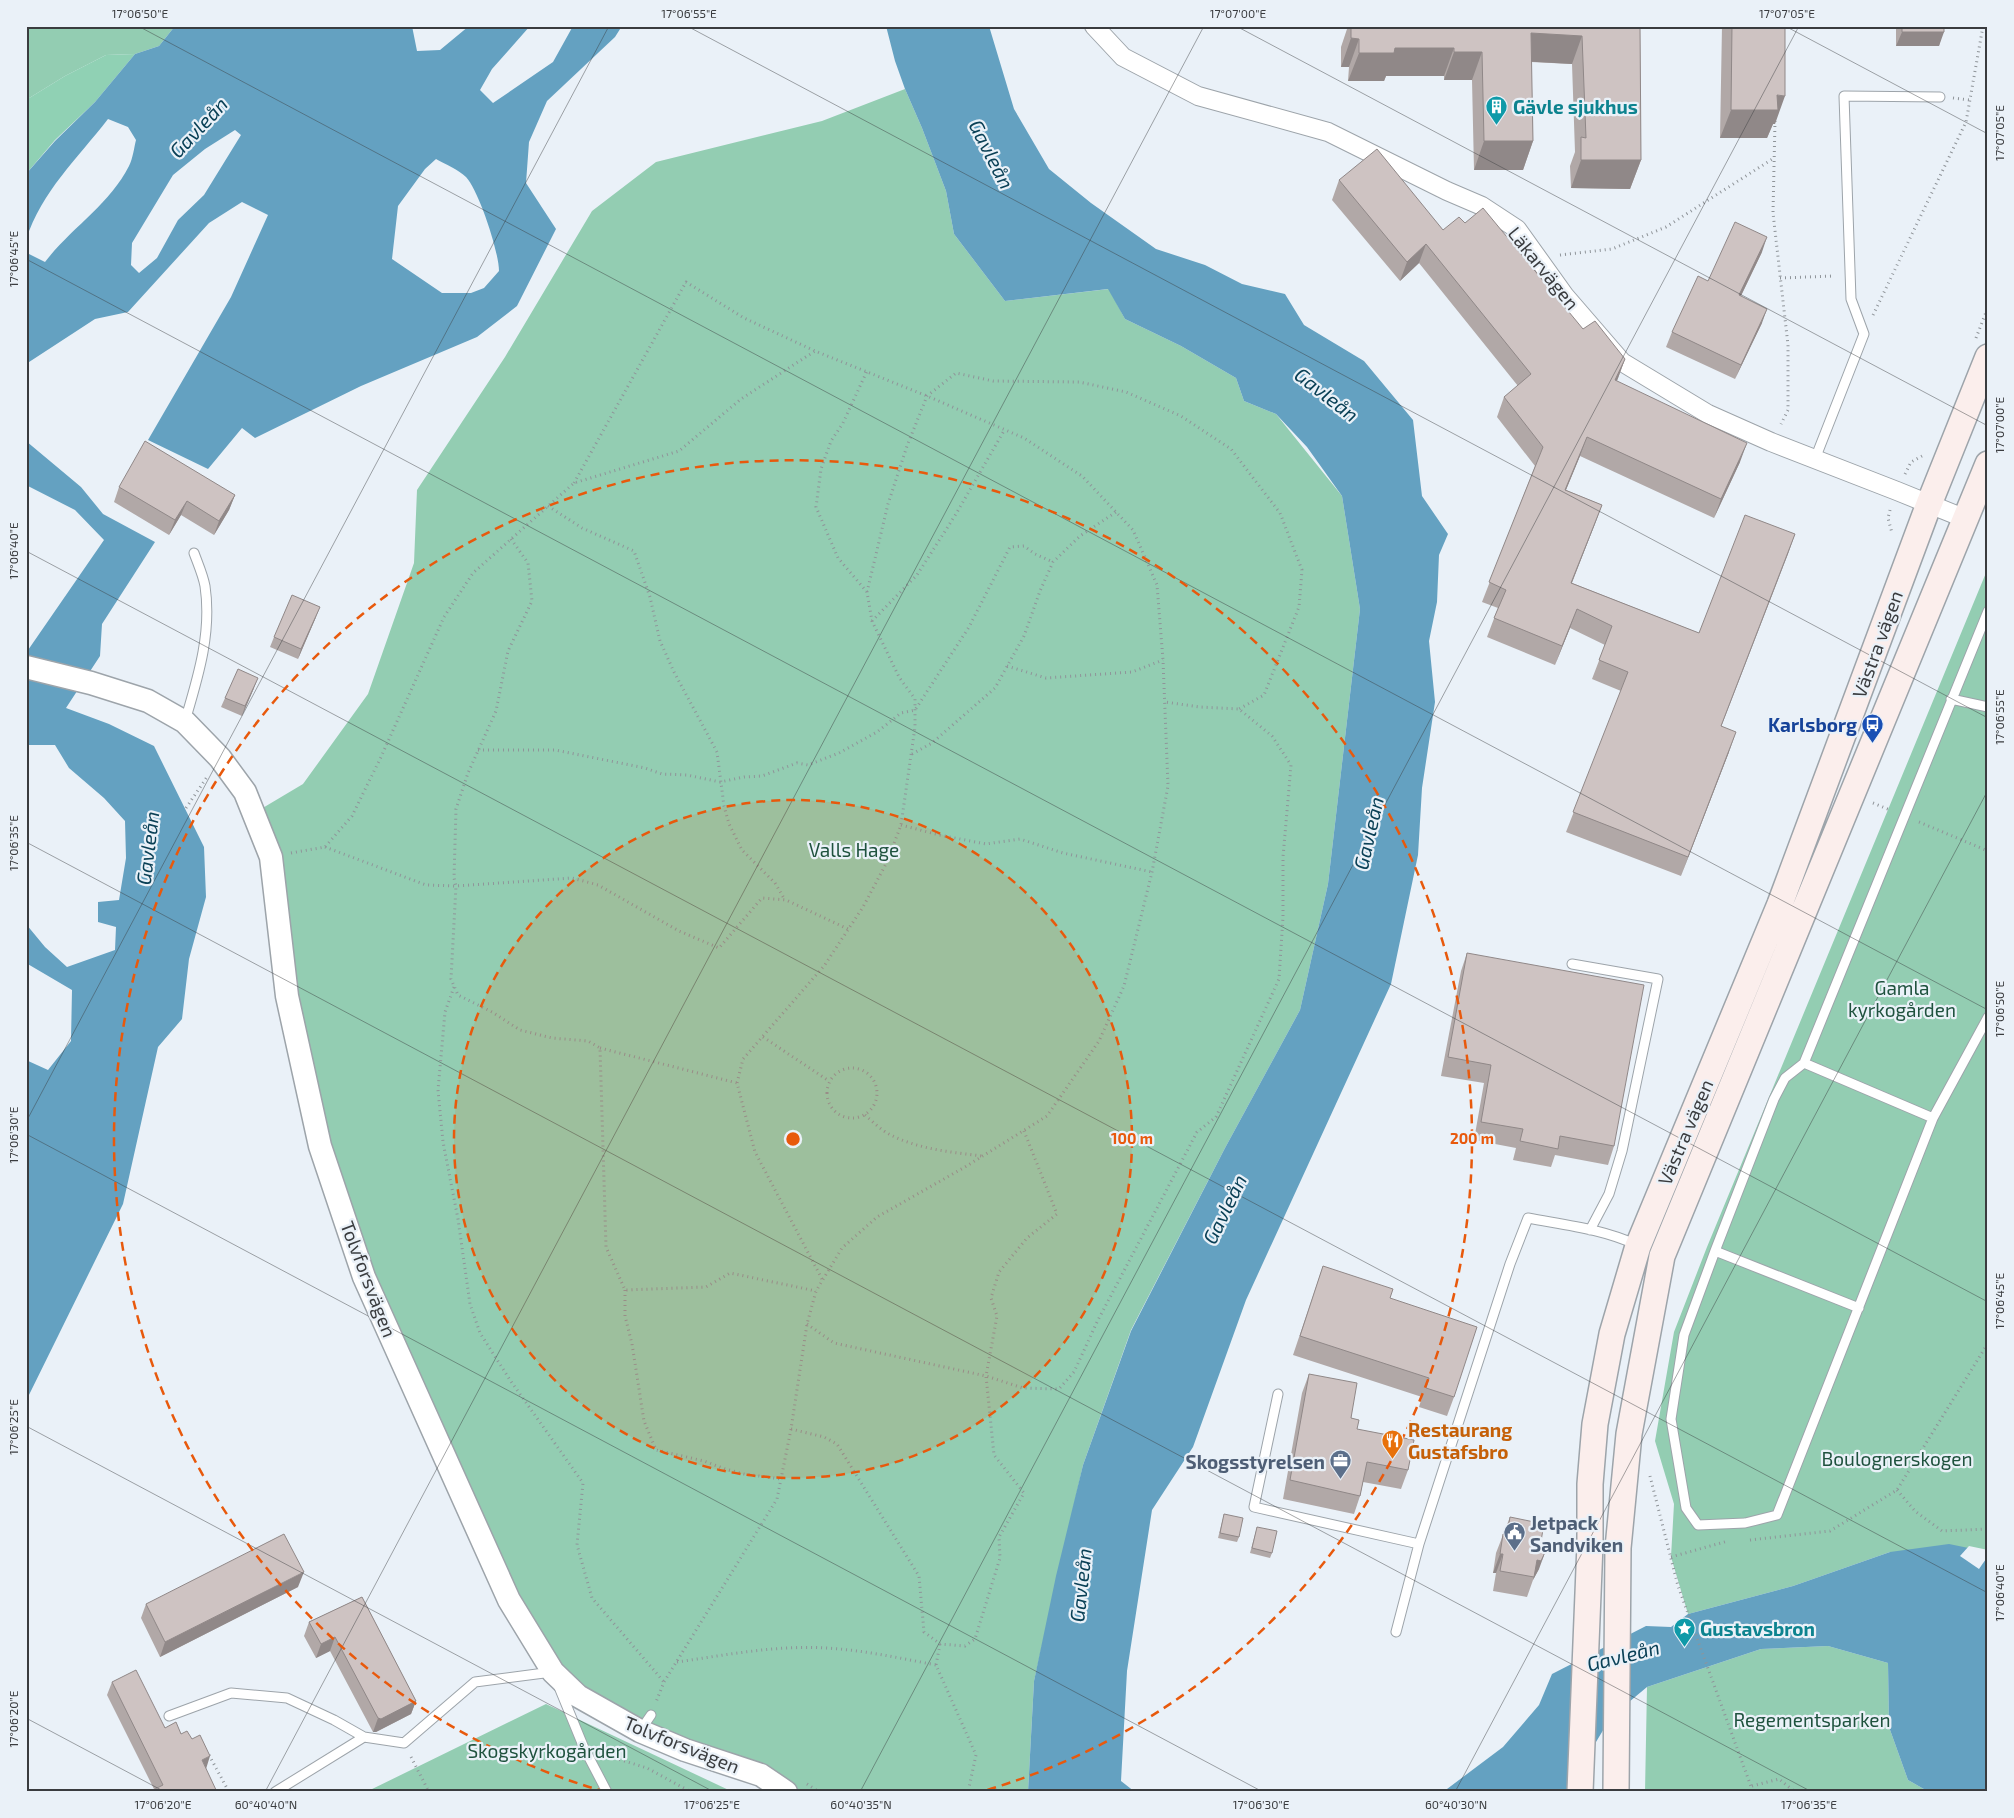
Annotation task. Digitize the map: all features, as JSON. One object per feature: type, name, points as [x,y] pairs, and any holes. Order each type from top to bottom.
[{"type":"main road","name":"Västra vägen","points":[[1616,1792],[1618,1548],[1650,1251],[1929,504],[1988,357]]},
{"type":"main road","name":"Västra vägen","points":[[1580,1792],[1590,1544],[1590,1484],[1595,1424],[1612,1334],[1650,1251],[1966,520],[1988,464]]},
{"type":"street","name":"Läkarvägen","points":[[1094,26],[1123,57],[1198,96],[1328,132],[1447,191],[1482,206],[1517,230],[1565,296],[1622,362],[1708,414],[1771,442],[1929,504]]},
{"type":"street","points":[[1929,504],[1966,520]]},
{"type":"street","name":"Tolvforsvägen","points":[[26,667],[91,683],[148,701],[185,722],[220,758],[244,792],[271,857],[288,996],[318,1137],[364,1277],[509,1600],[553,1672],[578,1696],[645,1723],[685,1750],[794,1786]]},
{"type":"lane","points":[[1815,459],[1864,334],[1851,299],[1844,96],[1940,97]]},
{"type":"lane","points":[[185,722],[204,653],[207,621],[205,585],[194,553]]},
{"type":"lane","points":[[1988,611],[1804,1063],[1785,1078],[1774,1099],[1684,1335],[1671,1418],[1686,1508],[1698,1524],[1745,1523],[1778,1515],[1933,1118],[1988,1017]]},
{"type":"lane","points":[[1951,699],[1988,707]]},
{"type":"lane","points":[[1572,964],[1658,979],[1622,1151],[1609,1194],[1590,1230]]},
{"type":"lane","points":[[1804,1063],[1933,1118]]},
{"type":"lane","points":[[1396,1632],[1419,1544],[1510,1264],[1528,1218],[1621,1238],[1650,1251]]},
{"type":"lane","points":[[1715,1251],[1859,1308]]},
{"type":"lane","points":[[1278,1394],[1254,1507],[1419,1544]]},
{"type":"lane","points":[[168,1716],[231,1693],[287,1698],[334,1720],[364,1737],[404,1743],[476,1682],[553,1672],[584,1748],[607,1792]]},
{"type":"lane","points":[[275,1792],[364,1737]]},
{"type":"path","points":[[1864,334],[1966,122],[1983,26]]},
{"type":"path","points":[[1771,442],[1788,410],[1788,345],[1773,213],[1775,120]]},
{"type":"path","points":[[1537,258],[1612,249],[1666,228],[1774,158]]},
{"type":"path","points":[[1780,278],[1850,276]]},
{"type":"path","points":[[325,847],[352,816],[444,617],[473,573],[574,483],[686,282],[744,318],[815,351],[867,371],[1024,438],[1082,476],[1133,530],[1157,584],[1163,660],[1168,786],[1152,872],[1124,986],[1100,1041],[1047,1116],[983,1156],[878,1217],[842,1248],[816,1291],[807,1324],[791,1429],[777,1499],[664,1682],[645,1723]]},
{"type":"path","points":[[574,483],[679,451],[741,399],[815,351]]},
{"type":"path","points":[[867,371],[843,423],[831,441],[821,469],[816,507],[838,558],[867,592]]},
{"type":"path","points":[[822,1279],[755,1152],[737,1083],[743,1058],[824,966],[863,907],[887,862],[901,825],[915,727],[915,700],[899,677],[872,621],[867,592],[888,504],[907,446],[927,396],[956,374],[993,381],[1079,382],[1126,392],[1181,416],[1231,449],[1280,513],[1302,570],[1299,607],[1264,695],[1239,708],[1200,707],[1165,702]]},
{"type":"path","points":[[872,621],[917,575],[956,514],[1005,429]]},
{"type":"path","points":[[548,506],[582,528],[634,551],[650,597],[660,641],[674,672],[717,752],[720,782],[729,824],[742,850],[774,883],[786,900]]},
{"type":"path","points":[[911,755],[932,742],[995,688],[1024,636],[1040,591],[1053,562],[1080,536],[1116,512]]},
{"type":"path","points":[[511,539],[528,563],[532,601],[508,651],[496,711],[478,750],[456,809],[454,878],[456,886],[451,979],[454,987],[458,995],[492,1012],[520,1030],[552,1038],[588,1041],[600,1048],[737,1083]]},
{"type":"path","points":[[478,750],[555,750],[645,768],[662,774],[687,774],[720,782],[744,777],[762,776],[798,763],[808,765],[839,753],[877,732],[901,714],[915,710],[969,627],[1010,547],[1024,546],[1035,554],[1053,562]]},
{"type":"path","points":[[1007,666],[1046,678],[1132,672],[1163,660]]},
{"type":"path","points":[[807,1324],[834,1344],[986,1376],[1023,1388],[1059,1389],[1074,1372],[1097,1322],[1197,1132],[1216,1117],[1279,979],[1283,918],[1283,857],[1291,765],[1272,736],[1239,708]]},
{"type":"path","points":[[186,808],[220,758]]},
{"type":"path","points":[[1872,803],[1875,794]]},
{"type":"path","points":[[1905,816],[1988,851]]},
{"type":"path","points":[[901,825],[986,844],[1020,839],[1063,853],[1152,872]]},
{"type":"path","points":[[271,857],[325,847],[426,885],[456,886],[572,878],[598,885],[679,931],[719,948],[762,898],[786,900],[848,929]]},
{"type":"path","points":[[454,987],[446,1012],[438,1090],[443,1142],[458,1219],[470,1304],[480,1333],[485,1341],[510,1380],[583,1483],[577,1545],[592,1598],[664,1682]]},
{"type":"path","points":[[763,1037],[829,1081]]},
{"type":"path","points":[[600,1048],[606,1247],[625,1290],[625,1316],[632,1344],[644,1421],[656,1450],[704,1461],[744,1474],[781,1479]]},
{"type":"path","points":[[858,1069],[872,1078],[876,1086],[876,1102],[865,1115],[849,1119],[841,1117],[834,1112],[826,1097],[829,1081],[842,1070],[858,1069]]},
{"type":"path","points":[[865,1115],[886,1132],[907,1142],[940,1150],[983,1156]]},
{"type":"path","points":[[791,1429],[824,1437],[837,1444],[919,1576],[924,1632],[940,1644],[965,1646],[975,1639],[1000,1558],[999,1537],[1024,1493],[994,1455],[986,1376],[997,1316],[991,1298],[999,1272],[1027,1238],[1056,1214],[1024,1131]]},
{"type":"path","points":[[625,1290],[706,1287],[730,1273],[816,1291]]},
{"type":"path","points":[[1748,1540],[1830,1531],[1897,1490],[1988,1343]]},
{"type":"path","points":[[1650,1474],[1678,1586],[1753,1792]]},
{"type":"path","points":[[1897,1490],[1915,1511],[1942,1531],[1988,1529]]},
{"type":"path","points":[[1671,1557],[1728,1541]]},
{"type":"path","points":[[940,1644],[936,1666],[976,1755],[968,1792]]},
{"type":"path","points":[[676,1662],[766,1649],[824,1648],[887,1655],[936,1666]]},
{"type":"path","points":[[404,1743],[429,1792]]},
{"type":"path","points":[[584,1748],[646,1768],[691,1792]]},
{"type":"path","points":[[207,1752],[229,1792]]},
{"type":"path","points":[[1752,1786],[1779,1779],[1795,1792]]},
{"type":"path","points":[[794,1786],[819,1792]]},
{"type":"green space","points":[[26,26],[175,26],[159,46],[135,54],[106,55],[65,76],[26,100]]},
{"type":"green space","points":[[135,54],[95,102],[55,140],[26,174],[26,100],[65,76],[106,55]]},
{"type":"green space","name":"Valls Hage","points":[[905,89],[946,191],[954,234],[1005,301],[1109,289],[1125,319],[1181,346],[1236,378],[1244,401],[1276,414],[1342,496],[1360,609],[1328,884],[1300,1010],[1225,1148],[1131,1330],[1083,1465],[1034,1681],[1028,1792],[786,1792],[578,1696],[509,1600],[320,1146],[261,809],[303,784],[368,694],[414,563],[417,490],[505,357],[592,211],[656,162],[822,121]]},
{"type":"green space","name":"Gamla kyrkogården","points":[[1988,568],[1988,1552],[1890,1552],[1793,1586],[1688,1614],[1671,1557],[1674,1504],[1655,1441],[1674,1332],[1707,1247]]},
{"type":"green space","name":"Regementsparken","points":[[1828,1646],[1888,1663],[1889,1727],[1908,1780],[1929,1792],[1645,1792],[1647,1687],[1761,1649]]},
{"type":"green space","name":"Skogskyrkogården","points":[[546,1704],[733,1792],[366,1792]]},
{"type":"water","name":"Gavleån","points":[[175,26],[412,26],[417,51],[440,50],[469,26],[530,26],[492,69],[480,90],[493,103],[553,62],[573,26],[622,26],[615,37],[547,101],[529,142],[526,183],[556,229],[517,306],[477,337],[361,386],[255,438],[242,428],[208,469],[148,440],[231,297],[268,215],[242,202],[209,223],[128,312],[95,319],[26,364],[26,243],[29,254],[45,262],[66,238],[100,205],[121,180],[130,163],[136,140],[128,127],[108,119],[61,176],[41,206],[26,240],[26,216],[29,208],[26,198],[26,174],[55,141],[95,102],[135,54],[159,46]],"holes":[[[235,130],[241,135],[204,195],[178,220],[157,258],[139,273],[131,265],[132,243],[173,175],[205,149]],[[436,159],[460,172],[471,184],[482,208],[496,250],[499,271],[484,288],[471,293],[442,293],[392,259],[398,206],[425,169]]]},
{"type":"water","name":"Gavleån","points":[[886,26],[989,26],[1014,109],[1049,169],[1091,203],[1156,249],[1205,265],[1242,284],[1285,294],[1304,325],[1364,361],[1413,420],[1422,496],[1448,534],[1439,555],[1437,602],[1429,641],[1435,702],[1422,788],[1418,855],[1391,984],[1246,1300],[1193,1447],[1152,1510],[1127,1671],[1121,1781],[1135,1792],[1028,1792],[1034,1681],[1056,1576],[1083,1465],[1131,1331],[1225,1148],[1300,1010],[1328,884],[1360,609],[1342,496],[1307,447],[1276,414],[1244,401],[1236,378],[1181,346],[1125,319],[1108,289],[1005,301],[954,234],[946,191],[905,89]]},
{"type":"water","name":"Gavleån","points":[[26,441],[81,487],[103,514],[155,542],[102,624],[100,656],[66,708],[109,724],[154,746],[204,847],[206,897],[189,959],[182,1019],[158,1047],[123,1204],[26,1401],[26,1060],[48,1070],[71,1041],[72,990],[26,963],[26,924],[45,947],[67,967],[115,950],[116,927],[98,922],[98,902],[119,900],[126,858],[125,821],[104,798],[69,768],[55,745],[26,745],[26,653],[104,540],[75,510],[26,485]]},
{"type":"water","name":"Gavleån","points":[[1949,1544],[1988,1552],[1988,1791],[1929,1792],[1908,1780],[1889,1727],[1888,1663],[1828,1646],[1761,1649],[1647,1687],[1611,1717],[1566,1792],[1443,1792],[1503,1747],[1539,1705],[1552,1674],[1646,1626],[1671,1627],[1688,1614],[1793,1586],[1890,1552]]},
{"type":"pier","points":[[1969,1546],[1988,1550],[1988,1556],[1979,1569],[1960,1556]]},
{"type":"building","points":[[1351,26],[1640,26],[1641,160],[1581,160],[1581,137],[1586,138],[1582,36],[1531,33],[1533,141],[1484,141],[1482,52],[1454,52],[1454,48],[1395,48],[1394,53],[1359,53],[1359,39],[1351,38]]},
{"type":"building","points":[[1732,26],[1785,26],[1785,96],[1777,95],[1778,110],[1731,110]]},
{"type":"building","points":[[1902,26],[1944,26],[1944,32],[1902,32]]},
{"type":"building","points":[[1377,149],[1443,230],[1459,217],[1465,223],[1483,208],[1583,329],[1595,321],[1625,359],[1615,380],[1747,443],[1721,499],[1587,437],[1565,490],[1602,505],[1571,583],[1699,633],[1745,515],[1795,534],[1721,726],[1736,732],[1688,857],[1573,812],[1628,672],[1599,660],[1612,626],[1577,609],[1562,646],[1494,618],[1506,590],[1489,582],[1543,447],[1504,397],[1531,374],[1426,244],[1407,262],[1339,180]]},
{"type":"building","points":[[1735,222],[1767,237],[1739,295],[1767,309],[1741,365],[1672,332],[1698,276],[1708,281]]},
{"type":"building","points":[[145,441],[235,495],[219,521],[187,501],[175,520],[119,487]]},
{"type":"building","points":[[292,595],[320,607],[301,649],[274,637]]},
{"type":"building","points":[[238,669],[258,678],[245,706],[225,698]]},
{"type":"building","points":[[1467,953],[1644,985],[1614,1146],[1560,1136],[1558,1149],[1520,1141],[1523,1129],[1481,1122],[1491,1065],[1448,1057]]},
{"type":"building","points":[[1323,1266],[1393,1289],[1390,1298],[1477,1327],[1454,1397],[1426,1388],[1429,1378],[1300,1336]]},
{"type":"building","points":[[1309,1374],[1357,1383],[1351,1418],[1359,1420],[1357,1429],[1414,1440],[1408,1470],[1367,1462],[1360,1496],[1290,1480]]},
{"type":"building","points":[[1224,1514],[1243,1518],[1239,1537],[1220,1533]]},
{"type":"building","points":[[1510,1517],[1544,1524],[1541,1541],[1546,1550],[1541,1561],[1537,1560],[1534,1577],[1500,1571],[1503,1554],[1500,1554],[1503,1534],[1507,1535]]},
{"type":"building","points":[[1257,1527],[1277,1531],[1272,1553],[1252,1548]]},
{"type":"building","points":[[284,1534],[304,1572],[165,1642],[146,1604]]},
{"type":"building","points":[[362,1597],[416,1701],[381,1719],[378,1718],[335,1637],[321,1644],[309,1622]]},
{"type":"building","points":[[136,1670],[165,1728],[176,1722],[181,1734],[187,1731],[192,1739],[200,1735],[210,1756],[202,1760],[217,1792],[149,1792],[163,1785],[112,1682]]},
{"type":"place","name":"Gävle sjukhus","points":[[1497,125]]},
{"type":"place","name":"Karlsborg","points":[[1873,743]]},
{"type":"place","name":"Restaurang Gustafsbro","points":[[1392,1459]]},
{"type":"place","name":"Skogsstyrelsen","points":[[1341,1480]]},
{"type":"place","name":"Jetpack Sandviken","points":[[1514,1552]]},
{"type":"place","name":"Gustavsbron","points":[[1684,1647]]},
{"type":"park label","name":"Boulognerskogen","points":[[1897,1458]]}]
